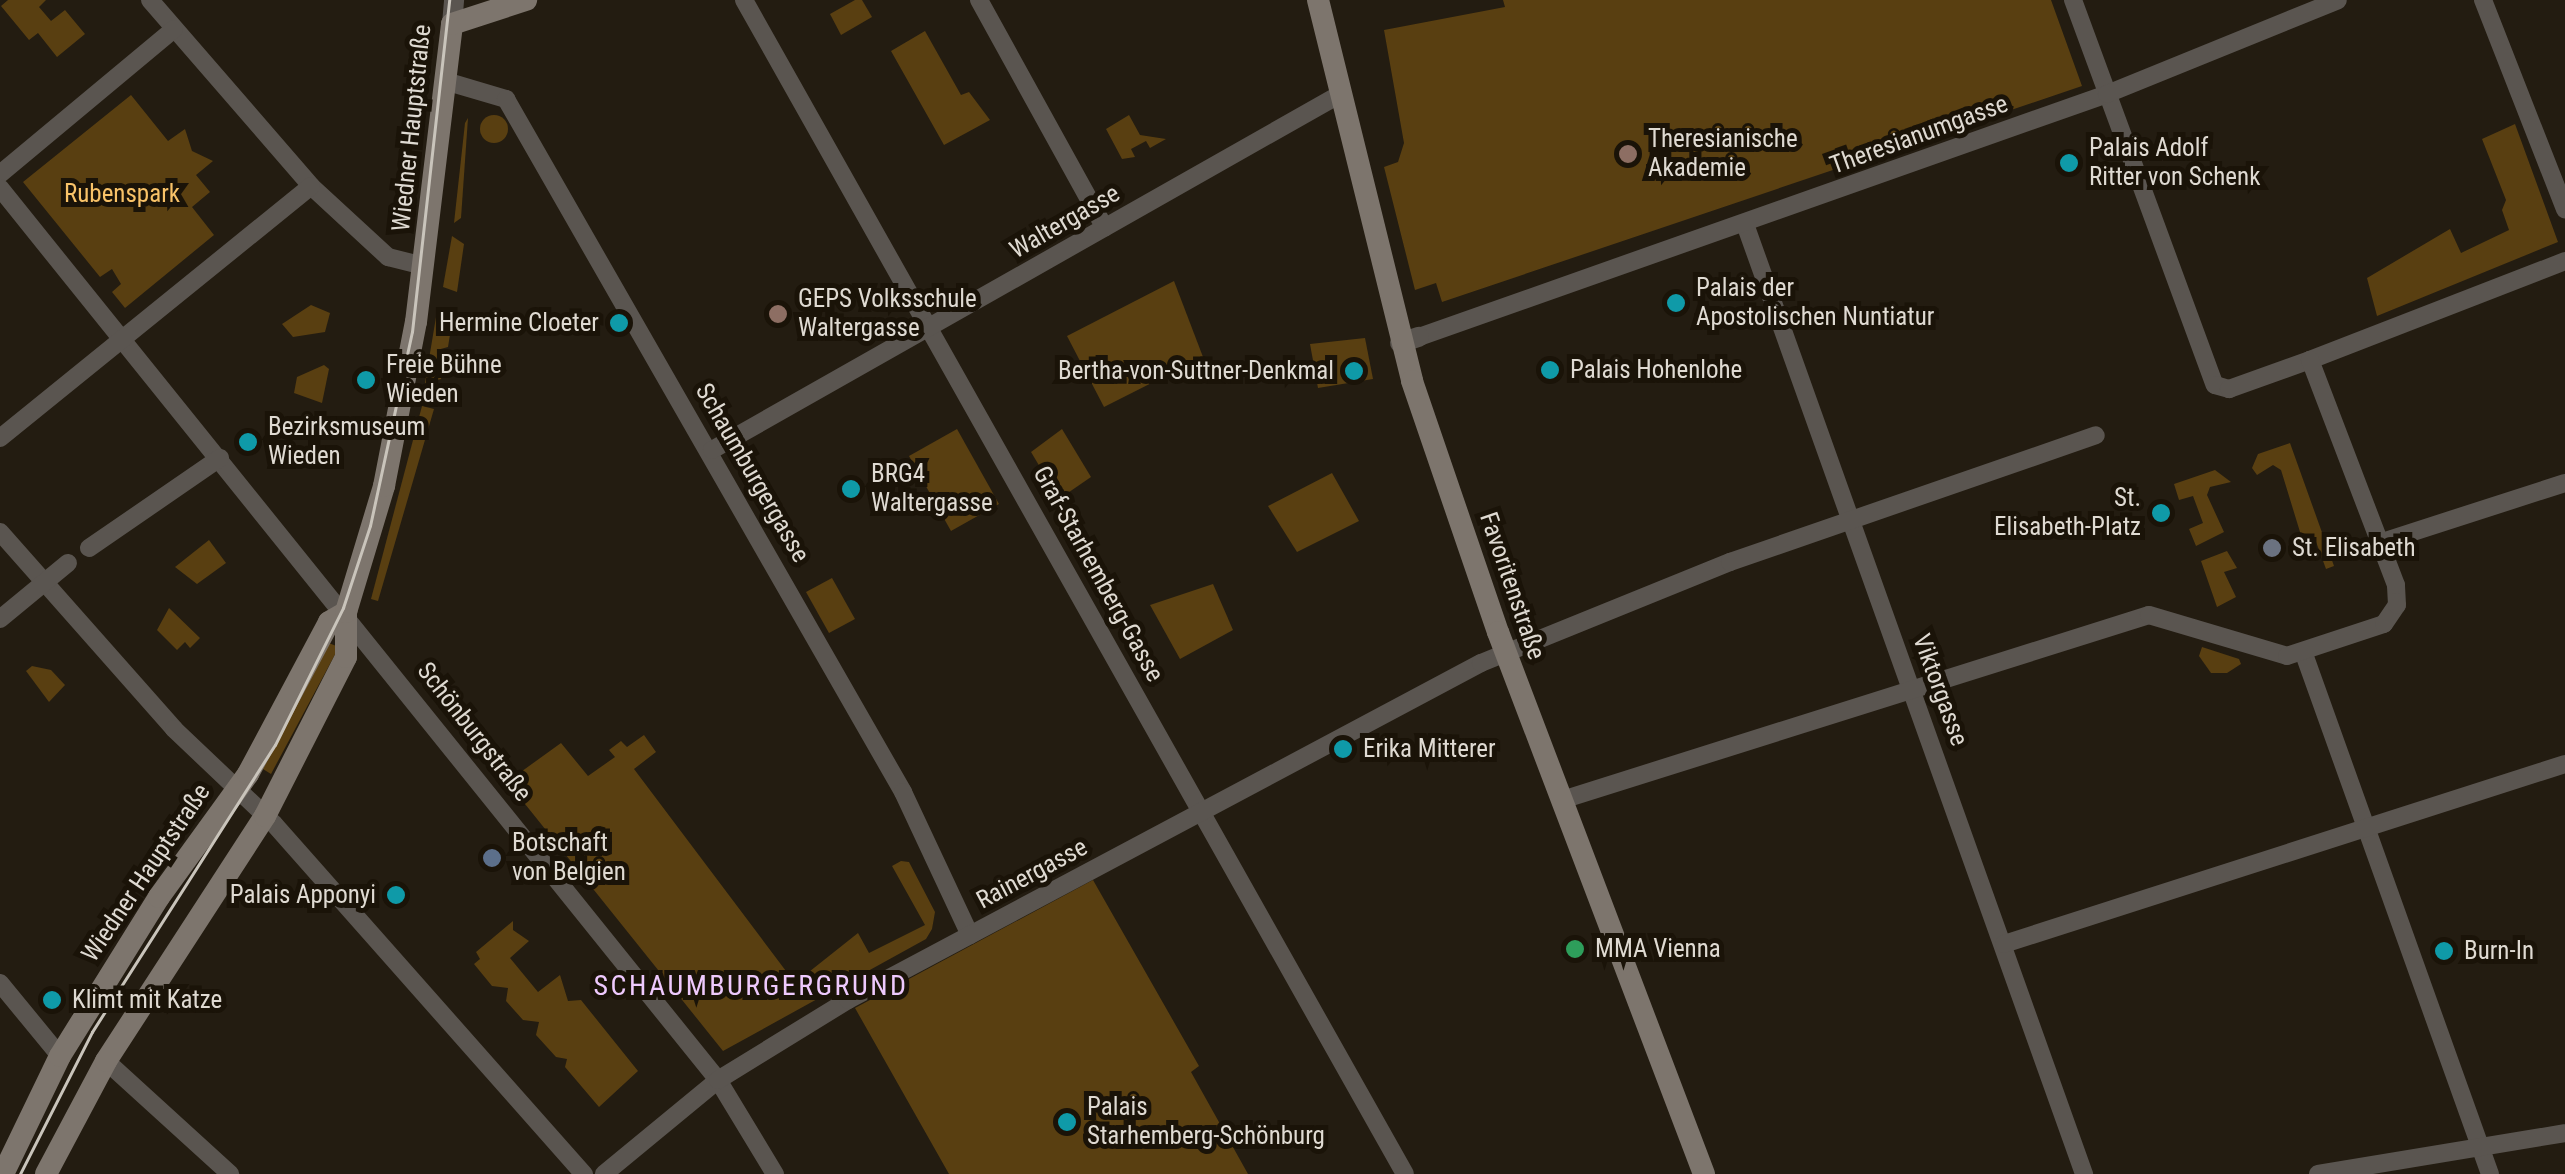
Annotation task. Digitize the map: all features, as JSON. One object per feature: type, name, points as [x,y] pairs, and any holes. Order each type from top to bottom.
[{"type":"main road","points":[[452,24],[526,0]]},
{"type":"main road","name":"Favoritenstraße","points":[[1318,0],[1337,96],[1506,652],[1704,1174]]},
{"type":"main road","name":"Wiedner Hauptstraße","points":[[46,1174],[106,1061],[266,816],[350,648],[346,612],[384,486],[424,266],[452,24]]},
{"type":"main road","name":"Wiedner Hauptstraße","points":[[3,1174],[60,1056],[159,897],[237,789],[330,622],[346,612]]},
{"type":"street","points":[[0,174],[179,0]]},
{"type":"street","name":"Wiedner Hauptstraße","points":[[452,24],[454,0]]},
{"type":"street","name":"Graf-Starhemberg-Gasse","points":[[744,0],[1405,1174]]},
{"type":"street","points":[[979,0],[1105,228]]},
{"type":"street","points":[[2073,0],[2213,384],[2229,389],[2565,261]]},
{"type":"street","name":"Theresianumgasse","points":[[1410,340],[2107,94],[2338,0]]},
{"type":"street","points":[[2483,0],[2565,209]]},
{"type":"street","points":[[162,14],[311,186],[388,257],[424,266]]},
{"type":"street","name":"Schaumburgergasse","points":[[445,81],[506,99],[712,450],[920,829],[970,935]]},
{"type":"street","name":"Waltergasse","points":[[712,450],[1337,96]]},
{"type":"street","points":[[0,438],[311,186]]},
{"type":"street","name":"Schönburgstraße","points":[[0,188],[346,612],[718,1080],[776,1174]]},
{"type":"street","name":"Viktorgasse","points":[[1744,224],[2084,1174]]},
{"type":"street","points":[[1562,800],[2150,615],[2282,655],[2304,654],[2390,620],[2397,592],[2310,360]]},
{"type":"street","name":"Rainergasse","points":[[604,1174],[718,1080],[970,935],[1506,652],[1852,518],[2096,435]]},
{"type":"street","points":[[89,548],[220,458]]},
{"type":"street","points":[[2378,542],[2565,484]]},
{"type":"street","points":[[0,532],[266,816],[584,1174]]},
{"type":"street","points":[[0,618],[68,562]]},
{"type":"street","points":[[2304,654],[2490,1174]]},
{"type":"street","points":[[2004,944],[2565,764]]},
{"type":"street","points":[[0,983],[60,1056]]},
{"type":"street","points":[[106,1061],[230,1174]]},
{"type":"street","points":[[2318,1174],[2565,1133]]},
{"type":"green space","points":[[8,0],[46,0],[39,7],[51,21],[65,10],[85,34],[57,57],[38,33],[29,40],[1,6]]},
{"type":"green space","points":[[862,0],[872,17],[841,35],[830,14]]},
{"type":"green space","name":"Theresianische Akademie","points":[[1503,0],[2051,0],[2082,86],[1442,302],[1436,283],[1415,290],[1384,167],[1398,162],[1404,143],[1384,30],[1505,7]]},
{"type":"green space","points":[[925,31],[961,95],[969,92],[990,120],[944,145],[891,51]]},
{"type":"green space","name":"Rubenspark","points":[[131,95],[168,141],[185,129],[192,151],[213,161],[196,175],[210,192],[192,207],[214,235],[125,308],[112,292],[121,284],[112,269],[100,277],[23,182]]},
{"type":"green space","points":[[494,115],[504,119],[508,129],[504,139],[494,143],[484,139],[480,129],[484,119]]},
{"type":"green space","points":[[1129,115],[1140,135],[1166,139],[1150,148],[1146,141],[1131,149],[1135,157],[1122,159],[1106,129]]},
{"type":"green space","points":[[468,118],[461,218],[454,223],[465,123]]},
{"type":"green space","points":[[2515,124],[2558,242],[2377,316],[2367,278],[2450,229],[2461,253],[2509,230],[2502,210],[2506,200],[2482,139]]},
{"type":"green space","points":[[452,236],[464,244],[457,292],[443,287]]},
{"type":"green space","points":[[1174,281],[1203,357],[1104,407],[1067,336]]},
{"type":"green space","points":[[311,305],[330,313],[325,332],[293,337],[282,324]]},
{"type":"green space","points":[[454,310],[448,347],[437,350],[444,364],[434,366],[435,373],[443,372],[441,379],[425,383],[436,317]]},
{"type":"green space","points":[[1365,338],[1373,379],[1318,388],[1310,344]]},
{"type":"green space","points":[[324,365],[329,369],[322,403],[294,393],[297,377]]},
{"type":"green space","points":[[422,406],[434,409],[378,601],[371,599]]},
{"type":"green space","points":[[957,429],[999,504],[951,531],[909,456]]},
{"type":"green space","points":[[1062,429],[1091,477],[1059,499],[1031,452]]},
{"type":"green space","points":[[2290,443],[2334,566],[2326,569],[2315,539],[2304,545],[2281,470],[2273,465],[2257,475],[2252,468],[2258,454]]},
{"type":"green space","points":[[2215,470],[2231,482],[2210,487],[2207,495],[2224,532],[2196,546],[2189,529],[2203,523],[2193,496],[2179,500],[2174,484]]},
{"type":"green space","points":[[1332,473],[1359,521],[1297,552],[1268,506]]},
{"type":"green space","points":[[209,540],[226,563],[197,584],[175,567]]},
{"type":"green space","points":[[2227,551],[2237,568],[2224,572],[2236,597],[2217,607],[2201,561]]},
{"type":"green space","points":[[832,578],[855,619],[829,633],[806,592]]},
{"type":"green space","points":[[1213,584],[1233,630],[1180,659],[1150,605]]},
{"type":"green space","points":[[169,608],[200,638],[190,648],[185,642],[177,650],[157,630]]},
{"type":"green space","points":[[326,642],[339,647],[271,774],[258,766]]},
{"type":"green space","points":[[2202,647],[2239,659],[2241,664],[2227,673],[2211,673],[2199,656]]},
{"type":"green space","points":[[32,666],[51,670],[65,685],[49,702],[26,671]]},
{"type":"green space","points":[[462,706],[518,774],[561,743],[588,776],[615,757],[609,750],[621,741],[627,747],[644,735],[656,752],[634,769],[795,983],[858,933],[869,953],[925,925],[892,866],[901,861],[909,862],[935,912],[932,929],[926,939],[723,1051],[453,714]]},
{"type":"green space","points":[[1093,880],[1199,1066],[1191,1072],[1248,1174],[949,1174],[855,1008]]},
{"type":"green space","points":[[513,921],[513,930],[529,941],[510,958],[538,992],[560,975],[568,1001],[581,1000],[638,1071],[599,1107],[565,1067],[567,1059],[556,1057],[536,1035],[539,1022],[523,1020],[506,1001],[508,988],[492,986],[474,964],[480,959],[476,952]]},
{"type":"tram line","points":[[20,1174],[92,1032],[275,745],[343,608],[370,526],[412,332],[449,0]]},
{"type":"place","name":"Theresianische Akademie","points":[[1628,154]]},
{"type":"place","name":"Palais Adolf Ritter von Schenk","points":[[2069,163]]},
{"type":"place","name":"Palais der Apostolischen Nuntiatur","points":[[1676,303]]},
{"type":"place","name":"GEPS Volksschule Waltergasse","points":[[778,314]]},
{"type":"place","name":"Hermine Cloeter","points":[[619,323]]},
{"type":"place","name":"Palais Hohenlohe","points":[[1550,370]]},
{"type":"place","name":"Bertha-von-Suttner-Denkmal","points":[[1354,371]]},
{"type":"place","name":"Freie Bühne Wieden","points":[[366,380]]},
{"type":"place","name":"Bezirksmuseum Wieden","points":[[248,442]]},
{"type":"place","name":"BRG4 Waltergasse","points":[[851,489]]},
{"type":"place","name":"St. Elisabeth-Platz","points":[[2161,513]]},
{"type":"place","name":"St. Elisabeth","points":[[2272,548]]},
{"type":"place","name":"Erika Mitterer","points":[[1343,749]]},
{"type":"place","name":"Botschaft von Belgien","points":[[492,858]]},
{"type":"place","name":"Palais Apponyi","points":[[396,895]]},
{"type":"place","name":"MMA Vienna","points":[[1575,949]]},
{"type":"place","name":"Burn-In","points":[[2444,951]]},
{"type":"place","name":"Klimt mit Katze","points":[[52,1000]]},
{"type":"place","name":"Palais Starhemberg-Schönburg","points":[[1067,1122]]},
{"type":"district","name":"SCHAUMBURGERGRUND","points":[[751,986]]}]
